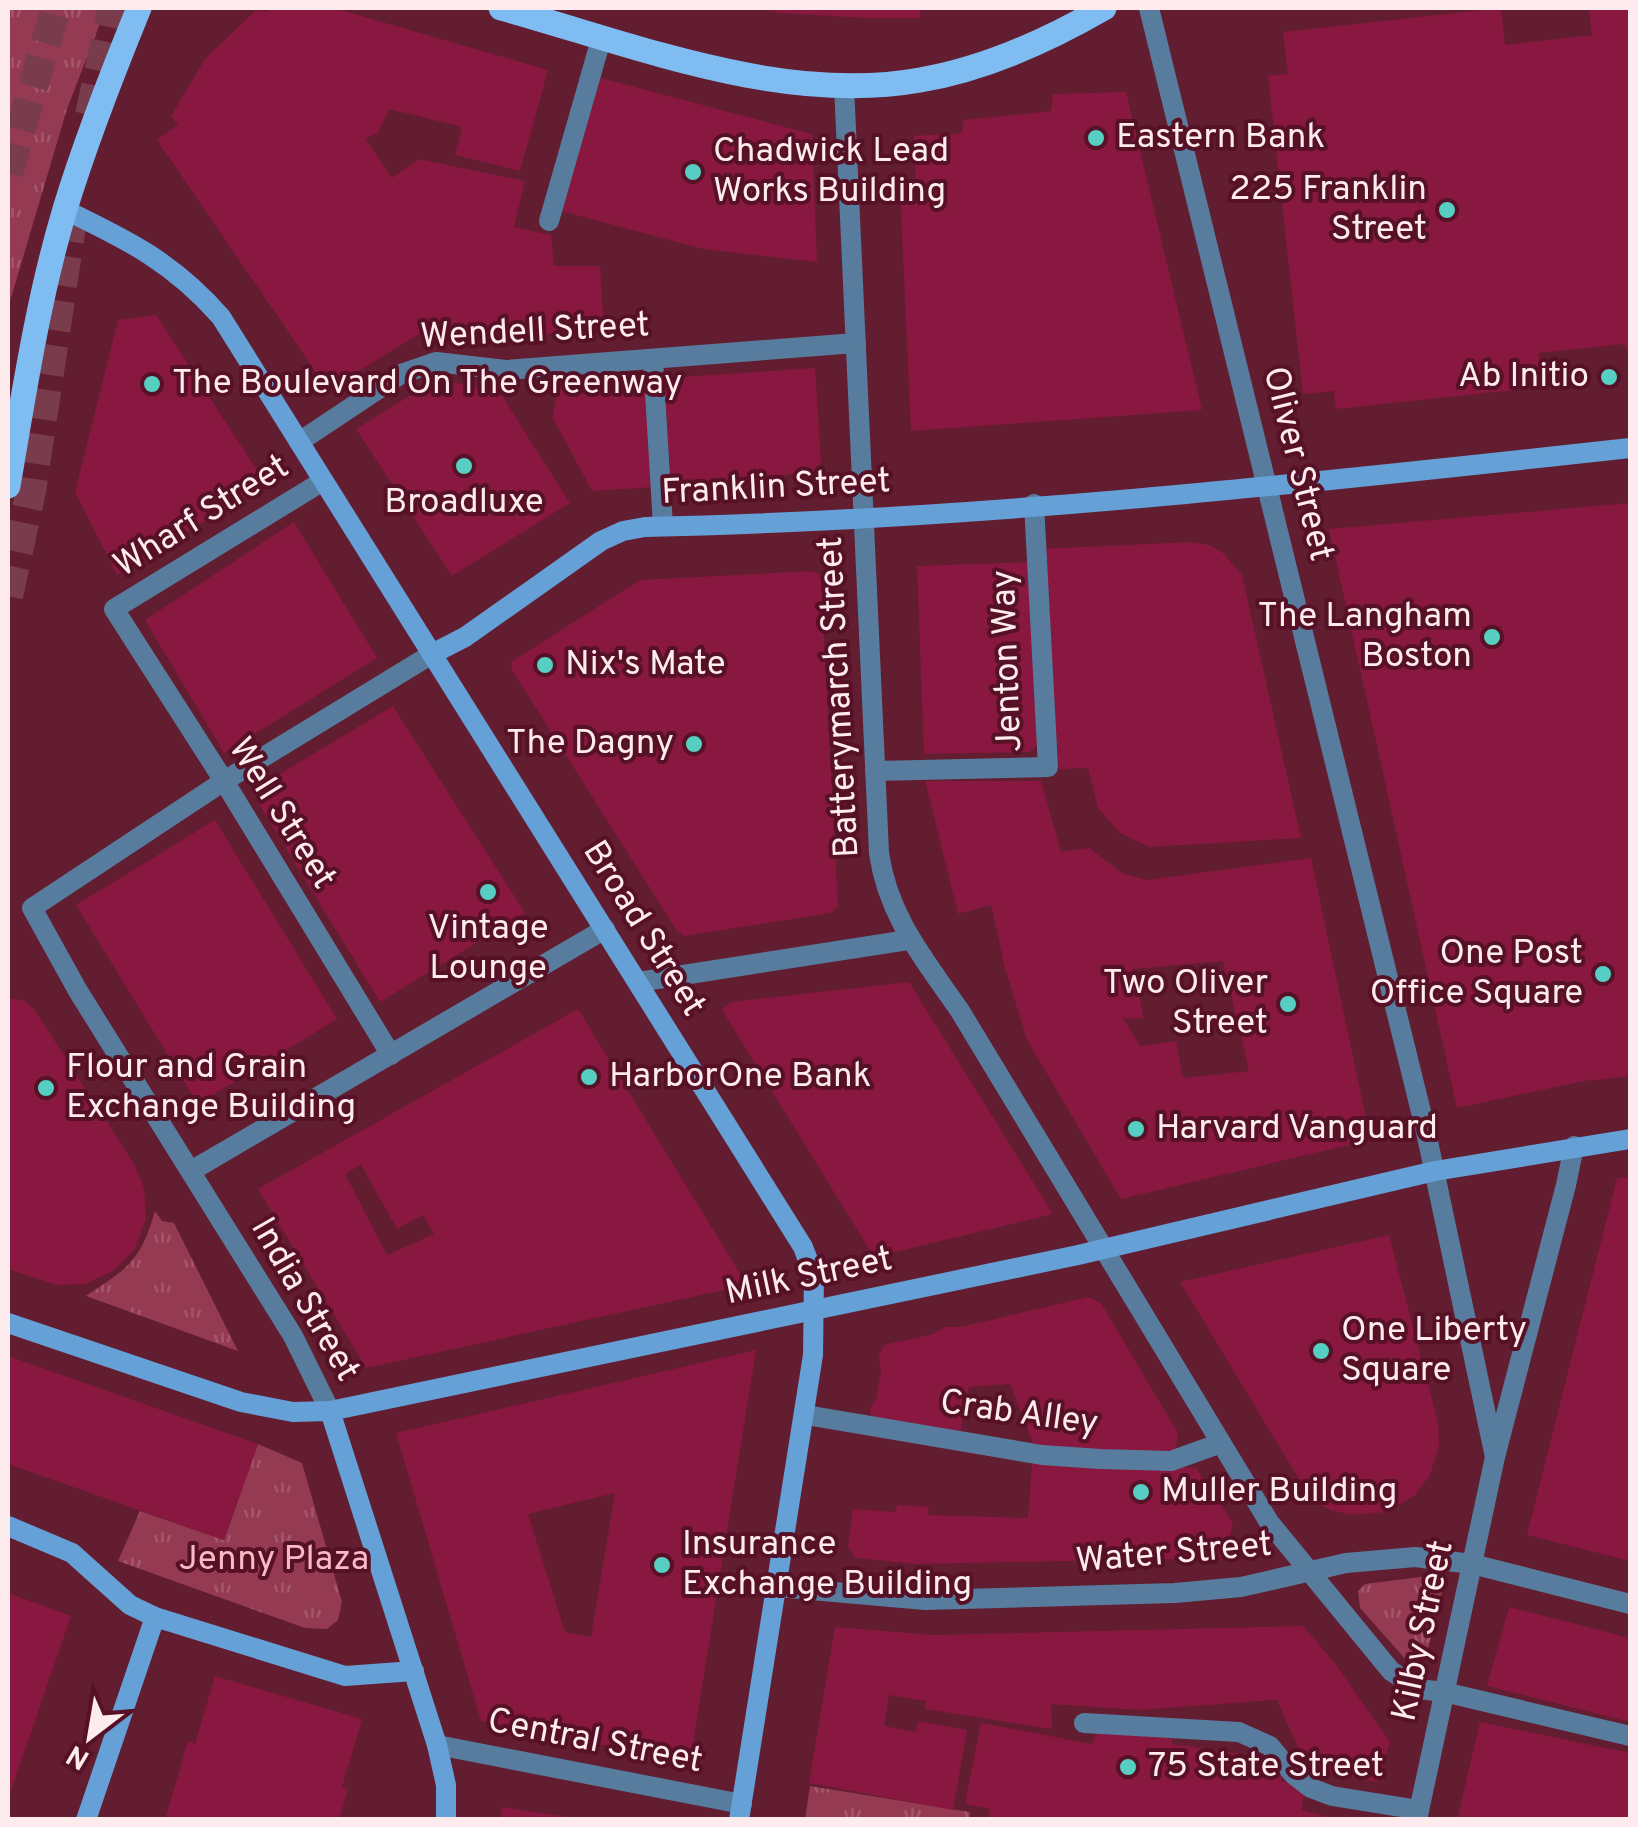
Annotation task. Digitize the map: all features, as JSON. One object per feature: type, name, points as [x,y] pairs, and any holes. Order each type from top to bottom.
[{"type":"main road","points":[[8,486],[39,314],[65,210],[97,112],[139,8]]},
{"type":"main road","points":[[501,8],[724,70],[844,86],[918,81],[980,66],[1048,38],[1104,8]]},
{"type":"main road","name":"Broad Street","points":[[65,210],[166,263],[197,290],[220,318],[788,1219],[814,1276],[816,1309],[806,1415],[740,1811]]},
{"type":"main road","name":"Franklin Street","points":[[432,654],[465,637],[601,541],[623,531],[1269,487],[1630,448]]},
{"type":"main road","name":"Milk Street","points":[[8,1323],[241,1402],[293,1412],[330,1411],[1104,1249],[1436,1170],[1630,1140]]},
{"type":"main road","name":"India Street","points":[[330,1411],[437,1745],[446,1785],[446,1820]]},
{"type":"main road","points":[[8,1526],[72,1552],[130,1606],[155,1617],[345,1676],[414,1671]]},
{"type":"main road","points":[[86,1820],[155,1617]]},
{"type":"street","name":"Oliver Street","points":[[1149,8],[1436,1170]]},
{"type":"street","points":[[549,221],[602,36]]},
{"type":"street","name":"Batterymarch Street","points":[[844,86],[883,882],[908,940],[960,1012],[1270,1522],[1391,1671],[1420,1689],[1630,1736]]},
{"type":"street","name":"Wendell Street","points":[[299,442],[400,374],[419,366],[454,363],[506,370],[856,343]]},
{"type":"street","points":[[653,359],[663,526]]},
{"type":"street","name":"Wharf Street","points":[[114,610],[323,480]]},
{"type":"street","name":"Jenton Way","points":[[875,771],[1048,766],[1034,504]]},
{"type":"street","name":"Well Street","points":[[114,610],[224,781],[390,1055]]},
{"type":"street","name":"Franklin Street","points":[[32,908],[224,781],[432,654]]},
{"type":"street","name":"India Street","points":[[32,908],[78,991],[293,1336],[330,1411]]},
{"type":"street","points":[[190,1172],[605,929]]},
{"type":"street","points":[[638,982],[908,940]]},
{"type":"street","name":"Kilby Street","points":[[1418,1815],[1494,1456],[1574,1146]]},
{"type":"street","name":"Kilby Street","points":[[1436,1170],[1494,1456]]},
{"type":"street","name":"Crab Alley","points":[[806,1415],[1042,1455],[1100,1460],[1172,1461],[1221,1442]]},
{"type":"street","name":"Water Street","points":[[778,1587],[925,1600],[976,1600],[1224,1589],[1388,1558],[1439,1558],[1630,1604]]},
{"type":"street","points":[[1084,1722],[1238,1732],[1270,1746],[1310,1788],[1418,1815]]},
{"type":"street","name":"Central Street","points":[[437,1745],[740,1811]]},
{"type":"green space","points":[[8,8],[106,8],[67,109],[8,308]]},
{"type":"green space","points":[[155,1211],[162,1221],[174,1223],[238,1351],[86,1296],[131,1262],[144,1242]]},
{"type":"green space","name":"Jenny Plaza","points":[[258,1444],[302,1463],[342,1602],[338,1620],[327,1629],[305,1628],[118,1561],[140,1511],[224,1540]]},
{"type":"green space","points":[[1429,1576],[1440,1584],[1442,1592],[1427,1653],[1422,1659],[1408,1662],[1360,1608],[1358,1591],[1365,1584]]},
{"type":"green space","points":[[810,1786],[970,1812],[969,1820],[805,1820]]},
{"type":"building","points":[[269,8],[334,8],[548,70],[520,171],[455,155],[462,127],[389,109],[378,133],[365,138],[392,178],[419,159],[525,181],[514,227],[551,235],[554,266],[600,266],[604,329],[480,340],[459,326],[437,323],[328,390],[157,140],[178,125],[171,116],[205,59],[257,9],[267,12]]},
{"type":"building","points":[[756,8],[922,8],[919,18],[867,18]]},
{"type":"building","name":"225 Franklin Street","points":[[1501,8],[1505,45],[1592,35],[1589,8],[1630,8],[1630,360],[1625,344],[1539,353],[1542,387],[1336,409],[1334,391],[1303,394],[1268,76],[1288,74],[1283,32]]},
{"type":"building","name":"Chadwick Lead Works Building","points":[[597,77],[812,134],[817,262],[703,249],[561,211]]},
{"type":"building","points":[[1126,92],[1202,410],[911,431],[900,189],[916,185],[914,136],[962,133],[963,120],[1051,111],[1053,94]]},
{"type":"building","name":"The Boulevard On The Greenway","points":[[156,315],[266,484],[117,575],[75,492],[118,320]]},
{"type":"building","points":[[815,368],[821,461],[813,472],[671,486],[664,378]]},
{"type":"building","name":"Broadluxe","points":[[437,379],[499,391],[570,503],[452,576],[356,429]]},
{"type":"building","points":[[647,379],[654,487],[592,491],[553,418],[557,389]]},
{"type":"building","points":[[1630,503],[1630,1076],[1584,1081],[1457,1108],[1329,529]]},
{"type":"building","points":[[294,522],[377,658],[224,753],[145,620]]},
{"type":"building","points":[[1190,542],[1209,545],[1223,553],[1242,575],[1301,838],[1149,847],[1120,833],[1098,808],[1088,768],[1059,769],[1041,549]]},
{"type":"building","points":[[1032,562],[1040,741],[1030,752],[924,754],[917,566]]},
{"type":"building","name":"The Dagny","points":[[812,571],[820,574],[821,579],[838,907],[831,913],[684,936],[677,931],[512,670],[511,662],[640,580]]},
{"type":"building","points":[[393,706],[525,913],[380,1002],[251,791]]},
{"type":"building","name":"Two Oliver Street","points":[[925,781],[1041,781],[1061,852],[1089,848],[1122,873],[1146,880],[1311,858],[1368,1128],[1361,1142],[1121,1199],[1027,1040],[991,905],[958,914]],"holes":[[[1223,961],[1249,1071],[1183,1078],[1176,1041],[1140,1046],[1123,1018],[1144,1019],[1133,969]]]},
{"type":"building","points":[[215,820],[337,1019],[198,1104],[76,905]]},
{"type":"building","points":[[909,982],[1053,1214],[874,1257],[722,1010],[731,1002]]},
{"type":"building","name":"Flour and Grain Exchange Building","points":[[8,998],[25,1001],[34,1009],[134,1164],[144,1188],[146,1219],[135,1249],[113,1271],[85,1284],[57,1285],[8,1269]]},
{"type":"building","points":[[578,1009],[747,1285],[366,1368],[258,1189]],"holes":[[[361,1165],[397,1229],[423,1215],[434,1234],[387,1255],[345,1174]]]},
{"type":"building","points":[[1630,1177],[1630,1561],[1527,1535],[1617,1178]]},
{"type":"building","name":"One Liberty Square","points":[[1389,1235],[1438,1422],[1439,1446],[1430,1475],[1415,1495],[1387,1512],[1351,1515],[1330,1510],[1311,1499],[1180,1282]]},
{"type":"building","points":[[1088,1297],[1101,1303],[1178,1433],[1175,1452],[1036,1450],[1010,1384],[969,1387],[960,1434],[872,1421],[870,1409],[876,1399],[881,1371],[879,1356],[884,1345],[934,1334],[945,1327],[961,1327]]},
{"type":"building","name":"Insurance Exchange Building","points":[[756,1350],[690,1762],[481,1721],[396,1433]],"holes":[[[615,1493],[591,1637],[565,1632],[528,1514]]]},
{"type":"building","points":[[8,1356],[258,1444],[224,1540],[8,1464]]},
{"type":"building","points":[[1032,1462],[1196,1468],[1233,1523],[1225,1558],[915,1564],[856,1558],[848,1547],[853,1509],[896,1512],[897,1505],[929,1507],[928,1515],[1028,1518]]},
{"type":"building","points":[[8,1593],[71,1616],[8,1799]]},
{"type":"building","points":[[1509,1607],[1630,1638],[1630,1722],[1487,1686]]},
{"type":"building","points":[[1303,1626],[1334,1662],[1390,1742],[1378,1782],[1307,1768],[1277,1700],[1139,1710],[1051,1704],[1052,1729],[925,1709],[926,1701],[889,1695],[884,1726],[916,1732],[918,1721],[967,1730],[953,1810],[809,1783],[835,1627],[933,1635]]},
{"type":"building","points":[[215,1676],[362,1719],[342,1787],[348,1789],[339,1820],[165,1820],[188,1741],[195,1744]]},
{"type":"building","points":[[1480,1722],[1630,1753],[1630,1820],[1457,1820]]},
{"type":"building","name":"75 State Street","points":[[981,1723],[1092,1744],[1099,1724],[1172,1739],[1172,1744],[1285,1761],[1281,1781],[1306,1786],[1301,1810],[1340,1820],[988,1820],[990,1809],[965,1804]]},
{"type":"building","points":[[502,1807],[568,1817],[568,1820],[500,1820]]},
{"type":"tunnel","points":[[8,173],[56,8]]},
{"type":"tunnel","points":[[90,115],[113,8]]},
{"type":"tunnel","points":[[8,596],[31,491],[75,200]]},
{"type":"place","name":"Eastern Bank","points":[[1096,138]]},
{"type":"place","name":"Chadwick Lead Works Building","points":[[693,172]]},
{"type":"place","name":"225 Franklin Street","points":[[1447,210]]},
{"type":"place","name":"Ab Initio","points":[[1609,377]]},
{"type":"place","name":"The Boulevard On The Greenway","points":[[152,384]]},
{"type":"place","name":"Broadluxe","points":[[464,466]]},
{"type":"place","name":"The Langham Boston","points":[[1492,637]]},
{"type":"place","name":"Nix's Mate","points":[[545,665]]},
{"type":"place","name":"The Dagny","points":[[694,744]]},
{"type":"place","name":"Vintage Lounge","points":[[488,892]]},
{"type":"place","name":"One Post Office Square","points":[[1603,974]]},
{"type":"place","name":"Two Oliver Street","points":[[1288,1004]]},
{"type":"place","name":"HarborOne Bank","points":[[589,1077]]},
{"type":"place","name":"Flour and Grain Exchange Building","points":[[46,1088]]},
{"type":"place","name":"Harvard Vanguard","points":[[1136,1129]]},
{"type":"place","name":"One Liberty Square","points":[[1321,1351]]},
{"type":"place","name":"Muller Building","points":[[1141,1492]]},
{"type":"place","name":"Insurance Exchange Building","points":[[662,1565]]},
{"type":"place","name":"75 State Street","points":[[1128,1767]]}]
